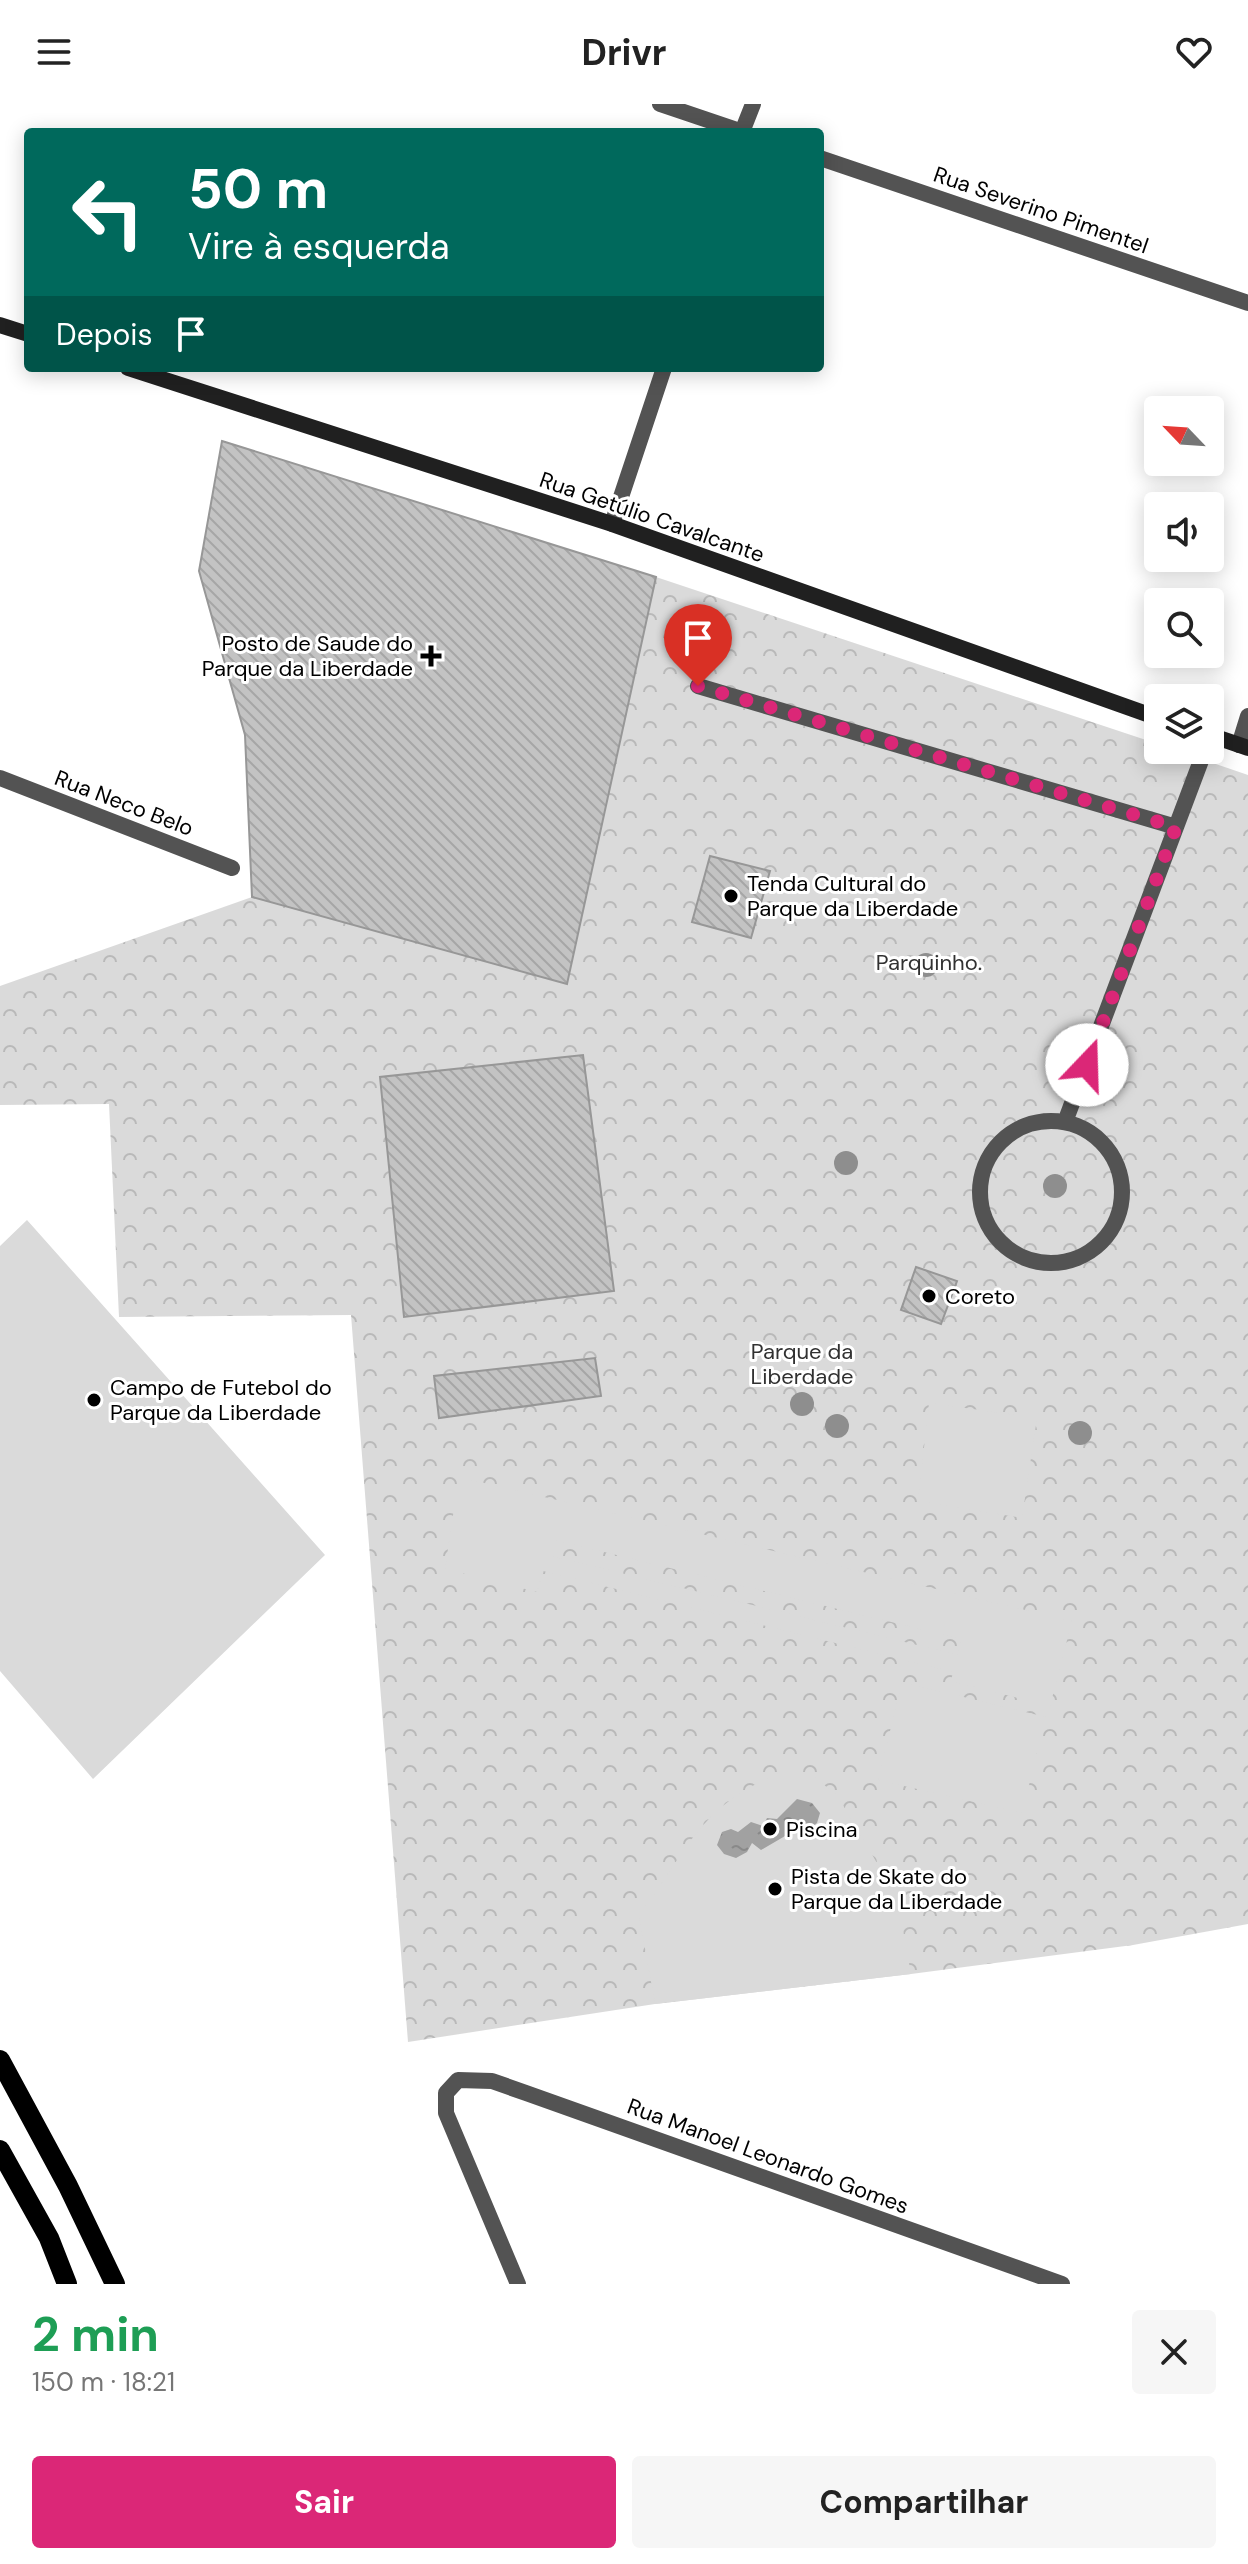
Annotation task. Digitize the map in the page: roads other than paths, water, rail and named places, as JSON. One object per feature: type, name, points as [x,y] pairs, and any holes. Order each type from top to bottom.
[{"type":"main road","points":[[0,2060],[68,2186],[115,2284]]},
{"type":"main road","points":[[0,2150],[49,2238],[67,2284]]},
{"type":"street","points":[[660,104],[731,128]]},
{"type":"street","points":[[744,128],[753,104]]},
{"type":"street","name":"Rua Severino Pimentel","points":[[824,159],[1248,303]]},
{"type":"street","points":[[0,325],[24,333]]},
{"type":"street","name":"Rua Getúlio Cavalcante","points":[[140,372],[612,524],[1144,713]]},
{"type":"street","points":[[612,524],[663,372]]},
{"type":"street","points":[[698,686],[1176,827]]},
{"type":"street","points":[[1224,741],[1243,747],[1248,716]]},
{"type":"street","points":[[1065,1122],[1200,764]]},
{"type":"street","name":"Rua Neco Belo","points":[[0,778],[232,868]]},
{"type":"street","points":[[1065,1122],[1078,1125],[1097,1137],[1112,1154],[1121,1175],[1122,1198],[1117,1220],[1104,1240],[1087,1254],[1065,1262],[1042,1264],[1019,1256],[999,1242],[986,1222],[979,1199],[981,1175],[992,1153],[1008,1135],[1030,1123],[1065,1122]]},
{"type":"street","name":"Rua Manoel Leonardo Gomes","points":[[518,2284],[446,2113],[446,2093],[458,2080],[492,2081],[1062,2284]]},
{"type":"water","name":"Piscina","points":[[797,1799],[812,1803],[820,1813],[817,1823],[805,1833],[797,1829],[761,1850],[752,1843],[747,1852],[736,1858],[724,1854],[717,1845],[722,1832],[731,1829],[738,1832],[751,1822],[763,1826],[767,1818],[777,1819]]},
{"type":"place","name":"Posto de Saude do Parque da Liberdade","points":[[431,656]]},
{"type":"place","name":"Tenda Cultural do Parque da Liberdade","points":[[731,896]]},
{"type":"place","name":"Coreto","points":[[929,1296]]},
{"type":"place","name":"Campo de Futebol do Parque da Liberdade","points":[[94,1400]]},
{"type":"place","name":"Piscina","points":[[770,1829]]},
{"type":"place","name":"Pista de Skate do Parque da Liberdade","points":[[775,1889]]},
{"type":"park label","name":"Parquinho.","points":[[929,962]]},
{"type":"park label","name":"Parque da Liberdade","points":[[802,1364]]}]
